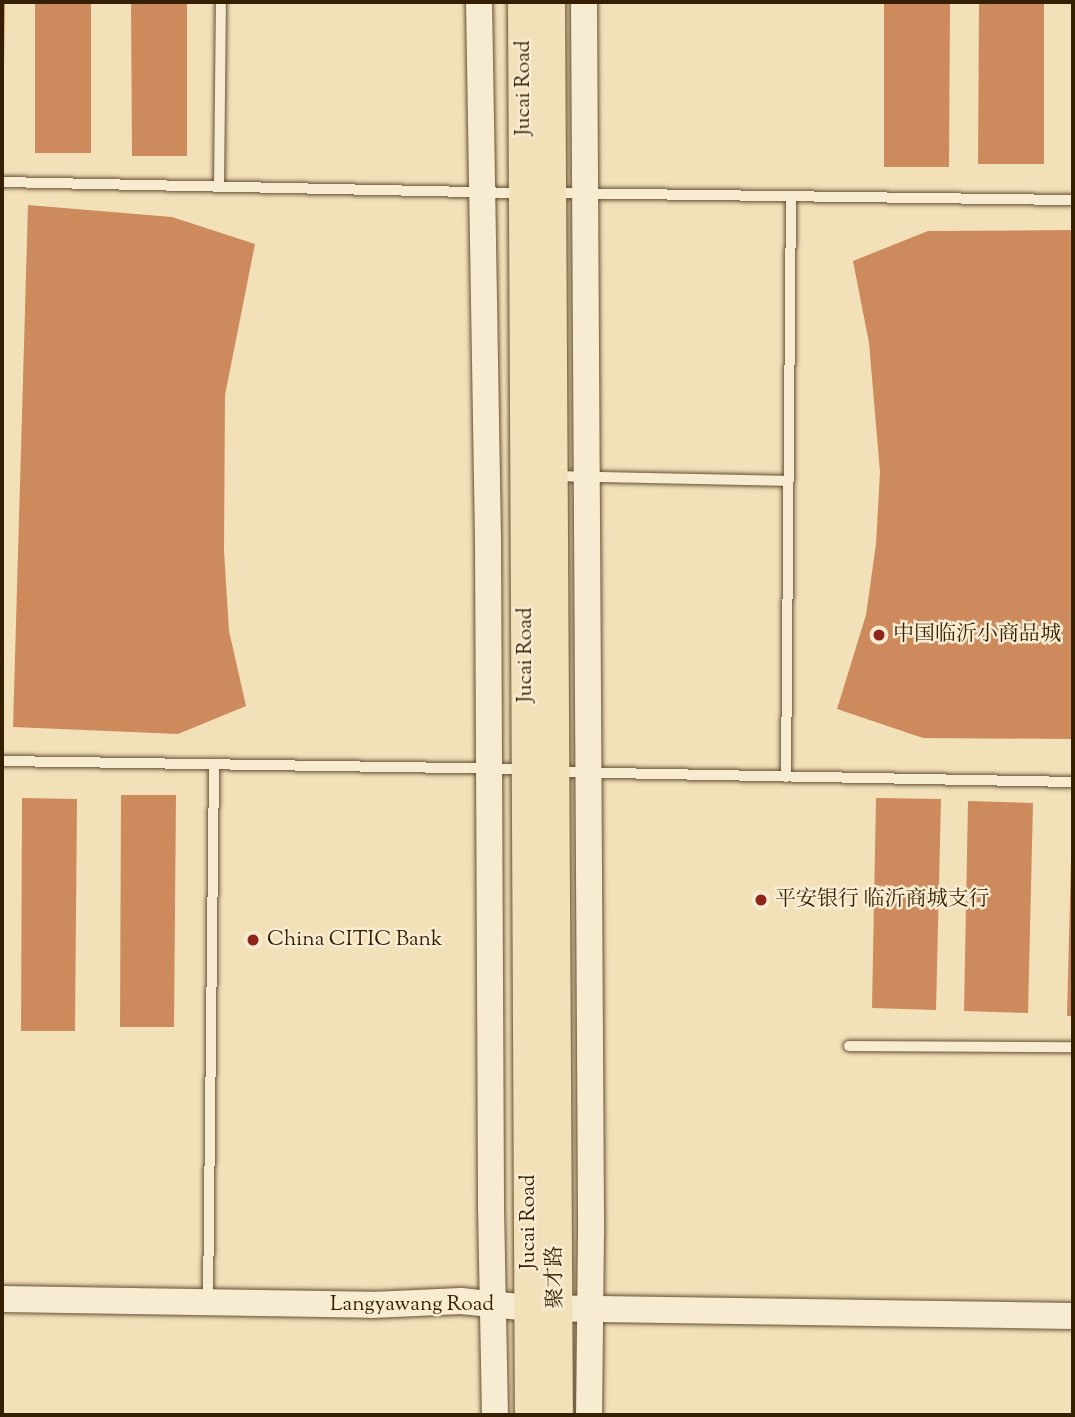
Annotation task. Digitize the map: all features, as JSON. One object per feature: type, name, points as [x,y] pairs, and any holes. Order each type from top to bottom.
[{"type":"main road","name":"Jucai Road","points":[[523,2],[538,193],[552,476],[541,770]]},
{"type":"main road","name":"Jucai Road","points":[[544,1308],[538,193],[551,2]]},
{"type":"main road","name":"聚才路","points":[[530,1415],[544,1308]]},
{"type":"main road","name":"聚才路","points":[[544,1308],[558,1415]]},
{"type":"street","points":[[479,2],[495,1415]]},
{"type":"street","points":[[584,2],[591,1231],[588,1307],[589,1415]]},
{"type":"street","name":"Langyawang Road","points":[[2,1298],[372,1305],[461,1301],[544,1308],[1073,1316]]},
{"type":"lane","points":[[219,187],[221,2]]},
{"type":"lane","points":[[2,182],[1073,200]]},
{"type":"lane","points":[[786,777],[791,196]]},
{"type":"lane","points":[[552,476],[788,481]]},
{"type":"lane","points":[[2,761],[1073,782]]},
{"type":"lane","points":[[208,1302],[214,764]]},
{"type":"lane","points":[[849,1046],[1073,1047]]},
{"type":"building","points":[[2,2],[5,2],[4,65],[2,65]]},
{"type":"building","points":[[35,2],[91,2],[91,153],[35,153]]},
{"type":"building","points":[[131,2],[187,2],[187,156],[132,156]]},
{"type":"building","points":[[884,2],[950,2],[949,167],[884,167]]},
{"type":"building","points":[[979,2],[1044,2],[1044,164],[978,164]]},
{"type":"building","points":[[28,205],[172,217],[255,244],[225,395],[224,550],[229,631],[246,706],[178,734],[13,727]]},
{"type":"building","points":[[1073,230],[1073,739],[923,738],[837,709],[866,615],[876,544],[880,472],[869,343],[853,261],[928,231]]},
{"type":"building","points":[[121,795],[176,795],[174,1027],[120,1027]]},
{"type":"building","points":[[22,798],[77,799],[75,1031],[21,1031]]},
{"type":"building","points":[[876,798],[941,799],[936,1010],[872,1008]]},
{"type":"building","points":[[968,801],[1033,803],[1028,1013],[964,1011]]},
{"type":"building","points":[[1071,859],[1073,1016],[1067,1016]]},
{"type":"place","name":"中国临沂小商品城","points":[[879,635]]},
{"type":"place","name":"平安银行 临沂商城支行","points":[[761,900]]},
{"type":"place","name":"China CITIC Bank","points":[[253,940]]}]
